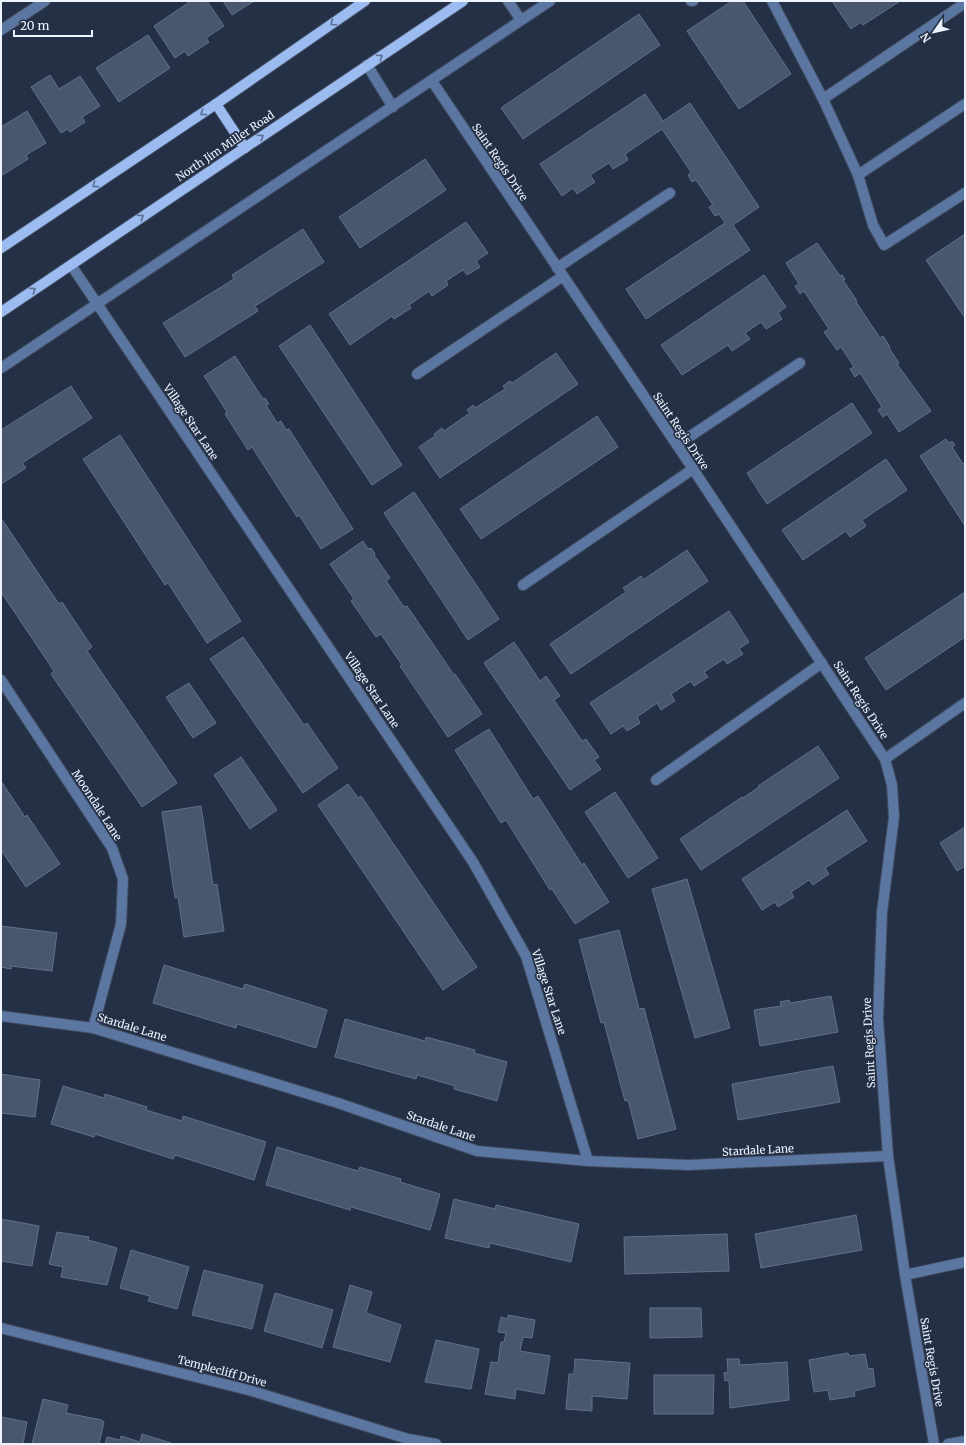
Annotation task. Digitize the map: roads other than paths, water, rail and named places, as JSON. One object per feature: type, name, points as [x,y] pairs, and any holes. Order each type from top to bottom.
[{"type":"main road","points":[[1,248],[216,104],[365,1]]},
{"type":"main road","name":"North Jim Miller Road","points":[[1,312],[463,1]]},
{"type":"main road","points":[[216,104],[245,148]]},
{"type":"street","points":[[1,30],[45,1]]},
{"type":"street","points":[[508,1],[521,20]]},
{"type":"street","points":[[1,368],[550,1]]},
{"type":"street","points":[[772,1],[824,99],[858,175],[873,225],[884,245],[965,193]]},
{"type":"street","points":[[824,99],[965,3]]},
{"type":"street","points":[[367,65],[393,107]]},
{"type":"street","name":"Saint Regis Drive","points":[[432,81],[693,469],[885,759],[892,786],[894,817],[882,912],[878,1019],[888,1156],[905,1275],[934,1444]]},
{"type":"street","points":[[858,175],[965,104]]},
{"type":"street","points":[[417,374],[670,193]]},
{"type":"street","name":"Village Star Lane","points":[[71,265],[473,862],[526,956],[588,1161]]},
{"type":"street","points":[[677,446],[800,363]]},
{"type":"street","points":[[523,586],[693,469]]},
{"type":"street","points":[[656,780],[822,663]]},
{"type":"street","name":"Moondale Lane","points":[[1,680],[112,848],[123,879],[120,924],[93,1028]]},
{"type":"street","points":[[885,759],[965,703]]},
{"type":"street","name":"Stardale Lane","points":[[1,1016],[93,1028],[338,1103],[477,1152],[588,1161],[689,1165],[888,1156]]},
{"type":"street","points":[[905,1275],[965,1262]]},
{"type":"street","name":"Templecliff Drive","points":[[1,1328],[252,1391],[408,1439],[436,1444]]},
{"type":"street","points":[[948,1444],[965,1441]]}]
